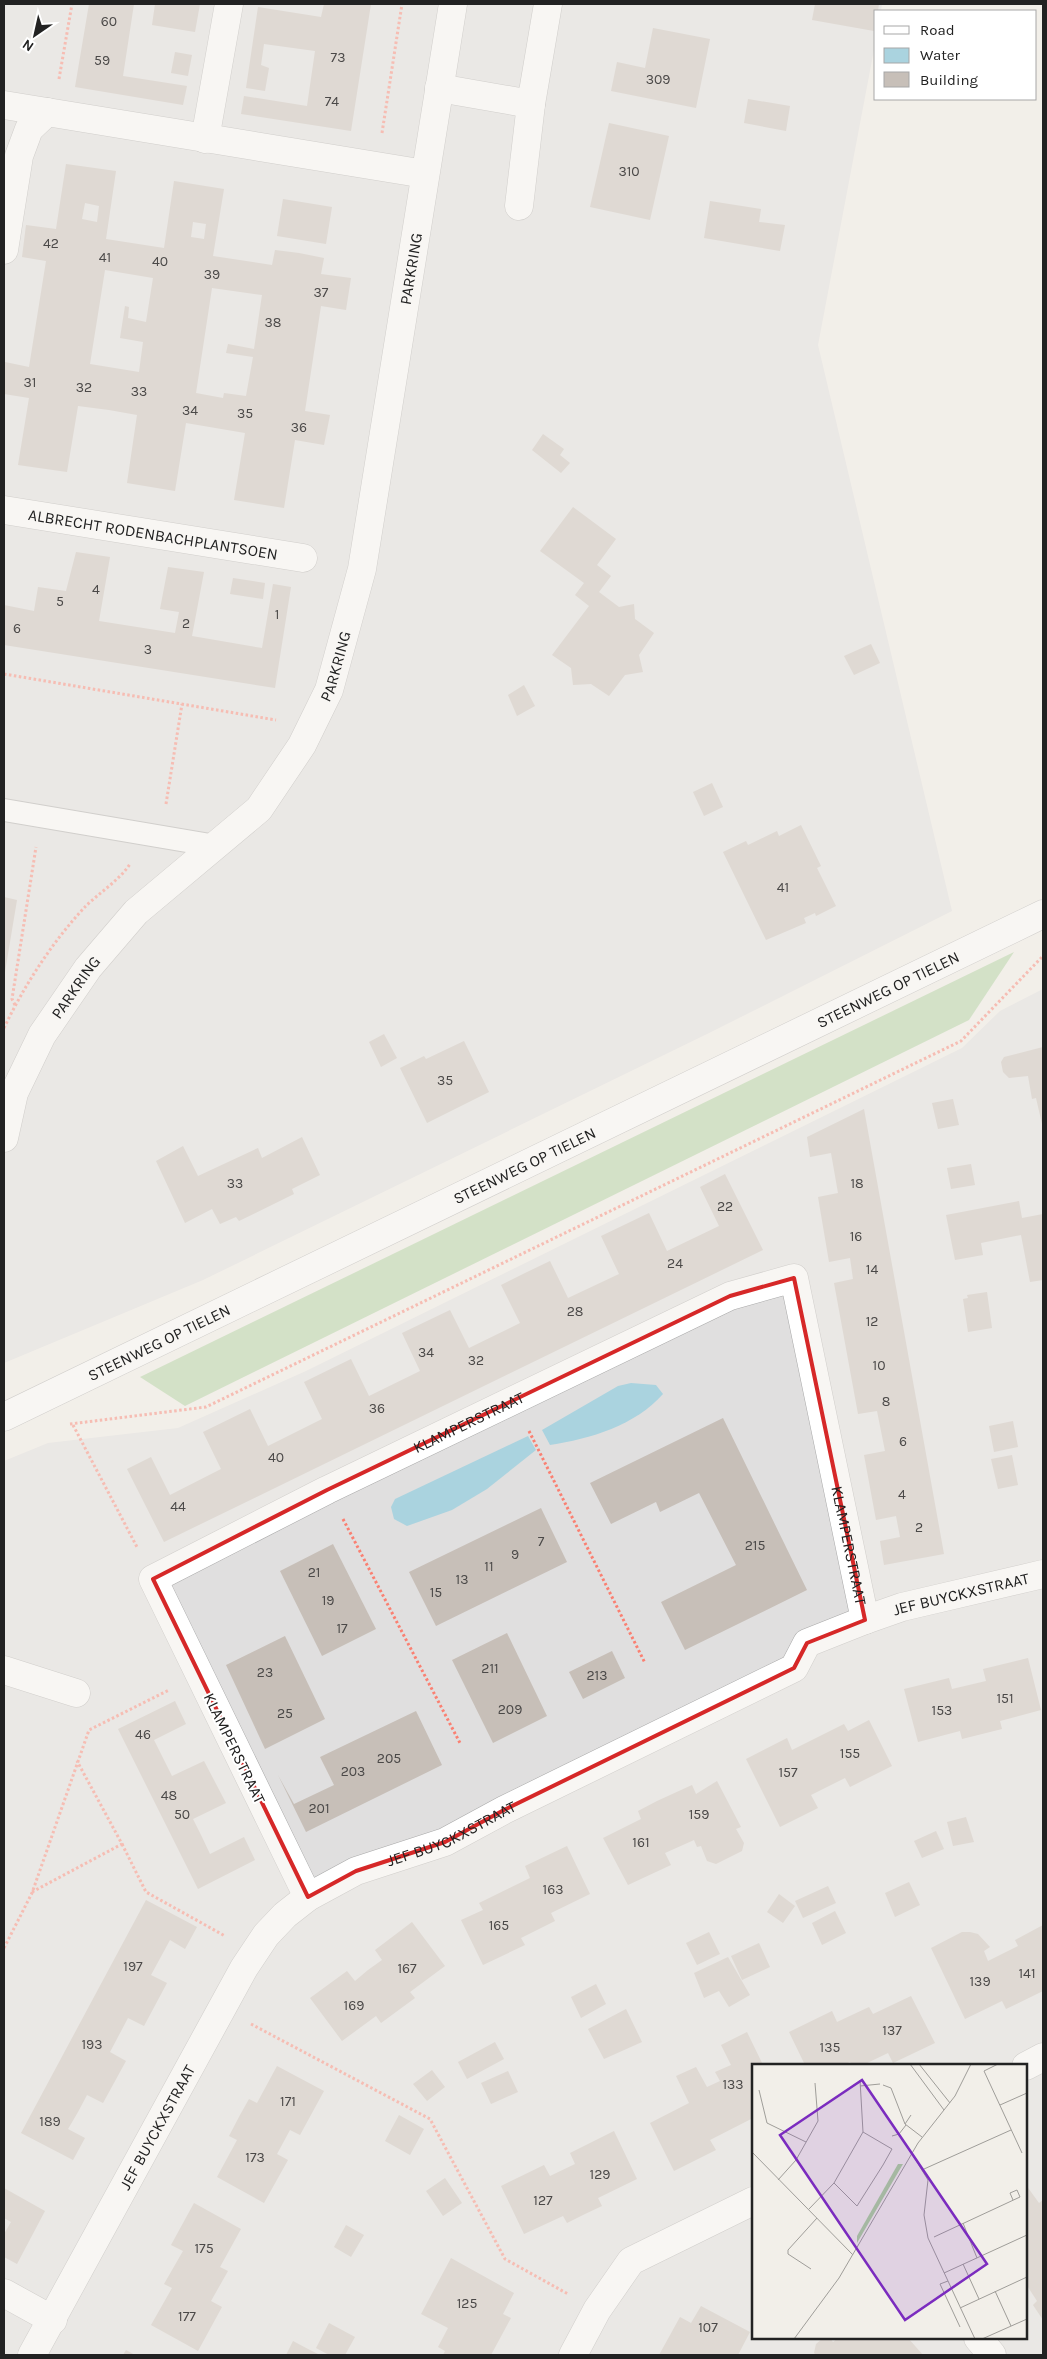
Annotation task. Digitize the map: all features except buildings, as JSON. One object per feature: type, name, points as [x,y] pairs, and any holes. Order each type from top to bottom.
[{"type":"street","points":[[205,139],[229,4]]},
{"type":"street","name":"PARKRING","points":[[4,1138],[14,1093],[42,1035],[83,974],[136,912],[259,809],[302,745],[329,690],[362,569],[453,4]]},
{"type":"street","points":[[519,206],[532,104],[548,4]]},
{"type":"street","points":[[439,88],[532,104]]},
{"type":"street","points":[[4,105],[425,174]]},
{"type":"street","points":[[4,250],[19,156],[29,129],[48,112]]},
{"type":"street","name":"ALBRECHT RODENBACHPLANTSOEN","points":[[4,510],[303,558]]},
{"type":"street","name":"STEENWEG OP TIELEN","points":[[5,1414],[1043,914]]},
{"type":"street","name":"KLAMPERSTRAAT","points":[[308,1897],[153,1579],[327,1490],[730,1296],[794,1278],[866,1620]]},
{"type":"street","name":"JEF BUYCKXSTRAAT","points":[[32,2355],[254,1953],[266,1934],[285,1915],[308,1897],[356,1871],[445,1842],[504,1810],[794,1668],[808,1643],[902,1607],[1043,1574]]},
{"type":"street","points":[[4,1670],[76,1693]]},
{"type":"street","points":[[1027,2065],[1043,2057]]},
{"type":"street","points":[[573,2355],[597,2310],[631,2261],[752,2201]]},
{"type":"street","points":[[4,2293],[53,2320]]},
{"type":"street","points":[[979,2339],[992,2355]]},
{"type":"lane","points":[[4,810],[216,846]]},
{"type":"path","points":[[48,112],[56,97],[72,4]]},
{"type":"path","points":[[377,166],[402,4]]},
{"type":"path","points":[[4,674],[312,726]]},
{"type":"path","points":[[166,806],[182,704]]},
{"type":"path","points":[[15,1005],[12,999],[41,816]]},
{"type":"path","points":[[4,1028],[15,1005],[53,945],[77,916],[130,866],[139,833]]},
{"type":"path","points":[[64,1424],[73,1425],[206,1407],[961,1041],[1043,956]]},
{"type":"path","points":[[513,1400],[645,1664]]},
{"type":"path","points":[[73,1425],[153,1579]]},
{"type":"path","points":[[327,1490],[460,1743]]},
{"type":"path","points":[[4,1948],[32,1893],[89,1730],[200,1674]]},
{"type":"path","points":[[77,1760],[146,1892],[254,1953]]},
{"type":"path","points":[[32,1893],[122,1844]]},
{"type":"path","points":[[222,2009],[430,2119],[505,2259],[597,2310]]},
{"type":"highlighted area","points":[[794,1278],[865,1620],[807,1643],[794,1668],[504,1810],[445,1842],[356,1871],[308,1897],[153,1579],[327,1490],[730,1296]]},
{"type":"shaded area","points":[[4,4],[882,4],[881,10],[874,10],[874,50],[818,345],[952,911],[709,1033],[203,1280],[4,1363]]},
{"type":"shaded area","points":[[1043,989],[1043,2355],[4,2355],[4,1461],[48,1443],[178,1428],[306,1371],[962,1048],[1000,1011]]},
{"type":"green space","points":[[1014,952],[969,1020],[185,1406],[140,1377]]},
{"type":"water","points":[[631,1383],[656,1385],[663,1394],[640,1414],[611,1429],[581,1439],[550,1445],[542,1430],[618,1386]]},
{"type":"water","points":[[528,1436],[536,1450],[487,1489],[452,1510],[407,1526],[394,1519],[391,1507],[395,1499]]}]
